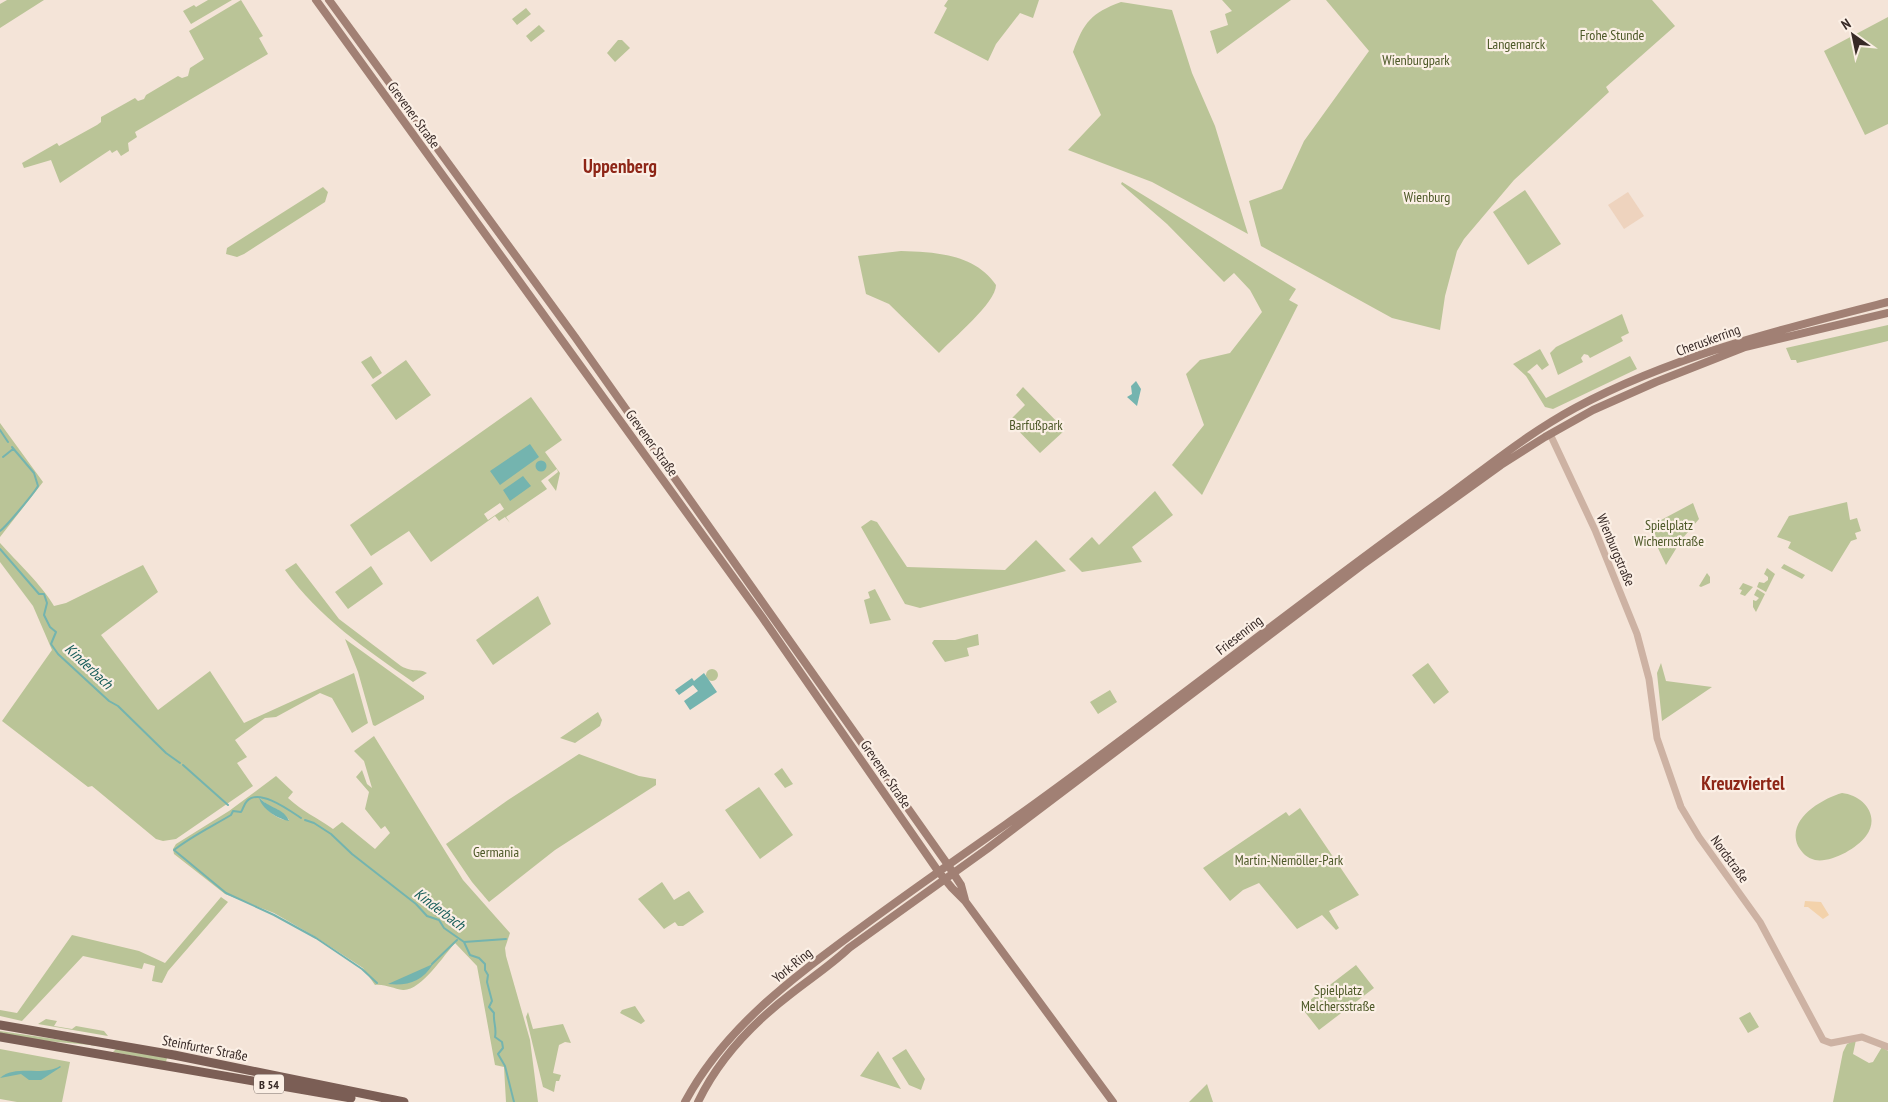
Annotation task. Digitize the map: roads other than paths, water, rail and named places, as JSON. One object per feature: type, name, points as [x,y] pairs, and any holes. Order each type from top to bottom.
[{"type":"main road","name":"Grevener Straße","points":[[316,0],[744,593],[938,871],[966,901],[1113,1102]]},
{"type":"main road","name":"Grevener Straße","points":[[329,0],[575,337],[948,865],[961,885],[966,901]]},
{"type":"main road","name":"Cheruskerring","points":[[1545,425],[1579,406],[1626,385],[1742,340],[1888,302]]},
{"type":"main road","name":"Cheruskerring","points":[[1550,434],[1593,410],[1650,384],[1745,347],[1888,314]]},
{"type":"main road","name":"Friesenring","points":[[938,871],[1023,812],[1330,581],[1545,425]]},
{"type":"main road","name":"Friesenring","points":[[945,880],[1362,565],[1500,465],[1550,434]]},
{"type":"main road","name":"York-Ring","points":[[686,1102],[712,1059],[760,1008],[814,963],[938,871]]},
{"type":"main road","name":"York-Ring","points":[[698,1102],[728,1053],[772,1009],[834,963],[849,948],[945,880]]},
{"type":"main road","name":"Steinfurter Straße","points":[[0,1025],[174,1055],[404,1102]]},
{"type":"main road","name":"Steinfurter Straße","points":[[0,1037],[371,1102]]},
{"type":"street","name":"Wienburgstraße","points":[[1550,434],[1595,530],[1629,611],[1649,679]]},
{"type":"street","name":"Nordstraße","points":[[1649,679],[1656,738],[1684,813],[1760,922],[1823,1040],[1832,1043],[1862,1037],[1874,1039],[1888,1047]]},
{"type":"water","points":[[1136,381],[1141,389],[1137,406],[1127,397],[1132,394],[1131,386]]},
{"type":"water","points":[[530,444],[539,457],[500,485],[490,471]]},
{"type":"water","points":[[541,460],[547,466],[541,472],[535,466]]},
{"type":"water","points":[[523,476],[531,486],[510,501],[503,490]]},
{"type":"water","points":[[704,673],[717,692],[690,710],[684,701],[698,691],[693,685],[679,695],[675,690],[692,678],[694,681]]},
{"type":"water","points":[[259,797],[266,804],[284,813],[289,821],[271,813],[263,806]]},
{"type":"water","points":[[433,964],[419,979],[402,984],[388,984]]},
{"type":"water","points":[[60,1066],[41,1080],[29,1080],[21,1074],[0,1078],[14,1072],[46,1071]]},
{"type":"waterway","name":"Kinderbach","points":[[0,430],[8,442]]},
{"type":"waterway","name":"Kinderbach","points":[[0,531],[38,486],[34,473],[12,447]]},
{"type":"waterway","points":[[3,457],[13,449]]},
{"type":"waterway","name":"Kinderbach","points":[[0,549],[39,594],[44,594],[47,603],[44,615],[50,627],[56,632],[51,644],[58,654],[109,701],[118,706],[166,753],[180,763]]},
{"type":"waterway","name":"Kinderbach","points":[[183,765],[228,805]]},
{"type":"waterway","points":[[301,818],[274,802],[259,797],[252,798],[246,802],[241,812],[233,811],[231,815],[174,850],[226,893],[274,915],[316,938],[362,969],[377,983]]},
{"type":"waterway","name":"Kinderbach","points":[[305,820],[314,823],[331,834],[352,854],[416,904],[427,916],[439,920],[444,928],[464,942],[470,955],[479,958],[485,964],[492,1001],[489,1007],[494,1013],[495,1037],[502,1042],[503,1048],[498,1054],[505,1066],[514,1102]]},
{"type":"waterway","points":[[464,942],[506,939]]},
{"type":"waterway","points":[[432,964],[457,940]]},
{"type":"district","name":"Uppenberg","points":[[620,166]]},
{"type":"district","name":"Kreuzviertel","points":[[1743,783]]},
{"type":"park label","name":"Frohe Stunde","points":[[1612,35]]},
{"type":"park label","name":"Langemarck","points":[[1516,44]]},
{"type":"park label","name":"Wienburgpark","points":[[1416,60]]},
{"type":"park label","name":"Wienburg","points":[[1427,197]]},
{"type":"park label","name":"Barfußpark","points":[[1036,425]]},
{"type":"park label","name":"Spielplatz Wichernstraße","points":[[1669,534]]},
{"type":"park label","name":"Germania","points":[[496,852]]},
{"type":"park label","name":"Martin-Niemöller-Park","points":[[1289,860]]},
{"type":"park label","name":"Spielplatz Melchersstraße","points":[[1338,998]]}]
